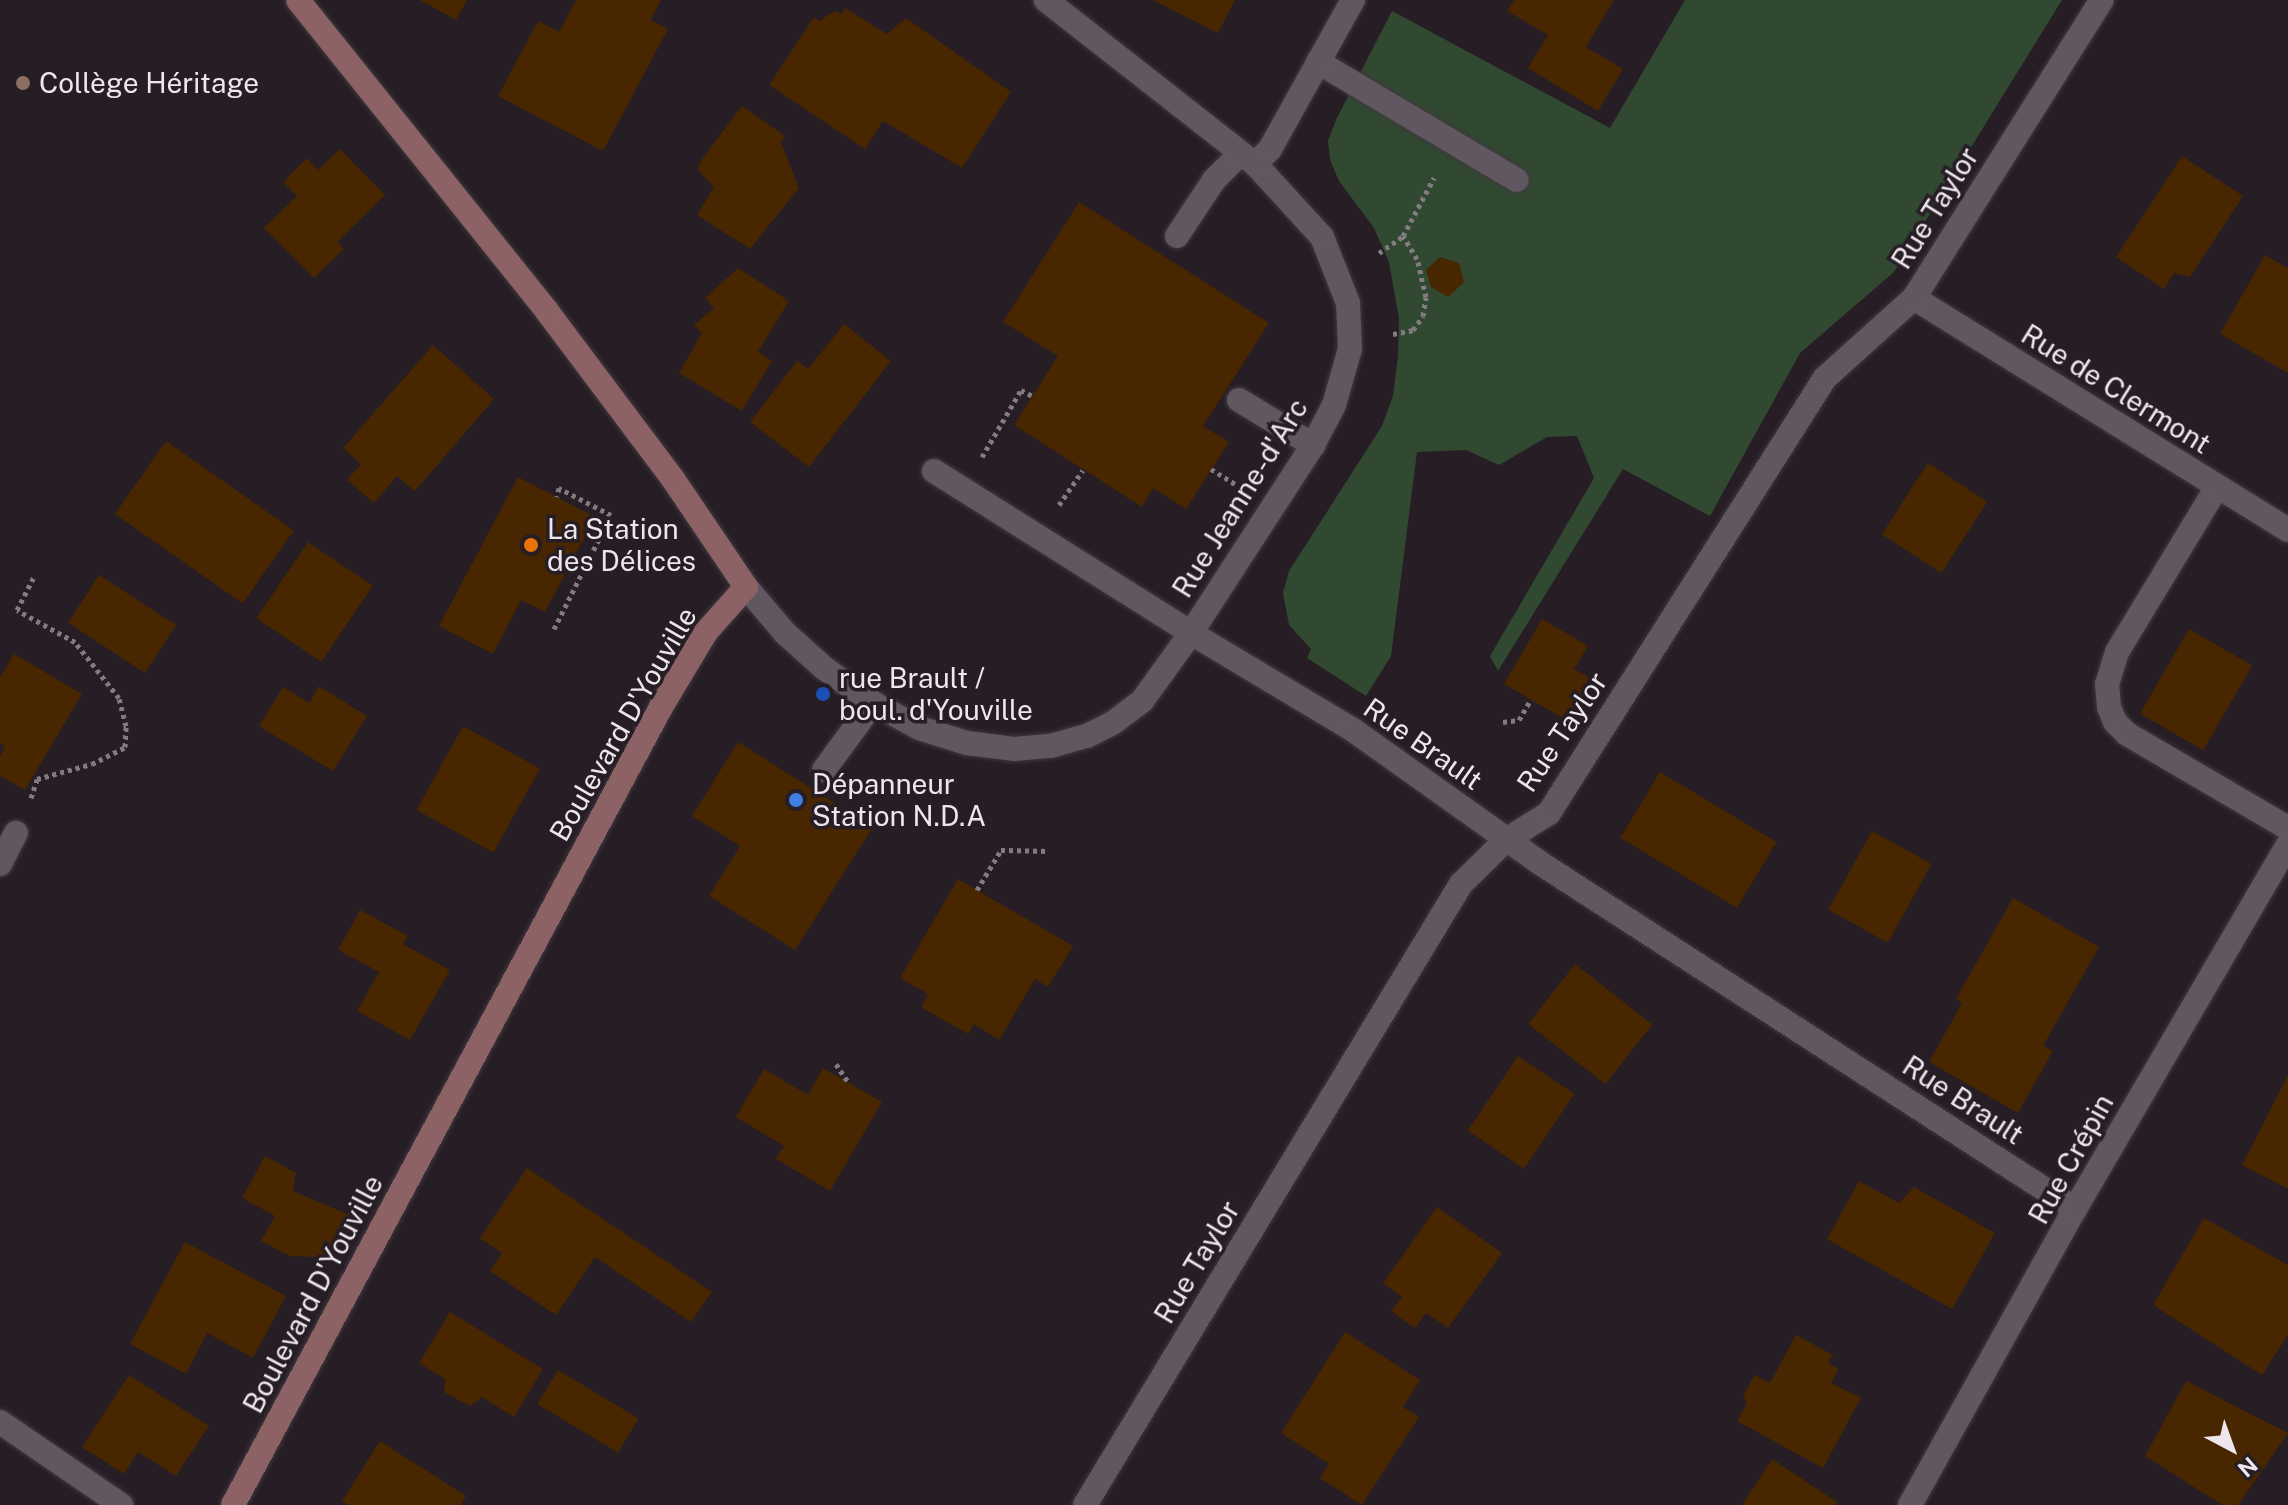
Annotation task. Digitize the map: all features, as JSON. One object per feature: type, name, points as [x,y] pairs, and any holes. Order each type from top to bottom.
[{"type":"street","points":[[298,0],[547,311],[673,479],[746,587],[795,642],[873,703],[919,728],[967,743],[1014,749],[1051,746],[1087,736],[1130,711],[1142,701],[1191,633]]},
{"type":"street","name":"Rue Jeanne-d'Arc","points":[[1046,0],[1248,158],[1322,237],[1348,303],[1350,349],[1334,405],[1313,445],[1191,633]]},
{"type":"street","points":[[1177,236],[1214,180],[1248,158],[1270,149],[1353,0]]},
{"type":"street","name":"Rue Taylor","points":[[1085,1505],[1461,884],[1506,840],[1549,813],[1825,378],[1914,298],[2102,0]]},
{"type":"street","points":[[1318,62],[1517,180]]},
{"type":"street","name":"Rue de Clermont","points":[[1914,298],[2288,530]]},
{"type":"street","points":[[1239,400],[1313,445]]},
{"type":"street","name":"Rue Brault","points":[[934,471],[1191,633],[1353,730],[1506,840],[2075,1209]]},
{"type":"street","points":[[2217,487],[2117,652],[2107,684],[2109,707],[2115,722],[2127,734],[2288,828]]},
{"type":"street","name":"Boulevard D'Youville","points":[[233,1505],[661,707],[706,632],[746,587]]},
{"type":"street","points":[[824,770],[873,703]]},
{"type":"street","points":[[0,864],[16,833]]},
{"type":"street","name":"Rue Crépin","points":[[1910,1505],[2075,1209],[2288,845]]},
{"type":"street","points":[[0,1422],[121,1505]]},
{"type":"path","points":[[1379,253],[1403,236],[1416,209]]},
{"type":"path","points":[[1393,334],[1413,330],[1423,316],[1426,297],[1417,259],[1403,236]]},
{"type":"path","points":[[1000,425],[1021,390],[1033,396]]},
{"type":"path","points":[[1211,469],[1237,485]]},
{"type":"path","points":[[1062,501],[1083,470]]},
{"type":"path","points":[[554,629],[611,515],[559,488],[557,497]]},
{"type":"path","points":[[34,576],[17,610],[75,642],[119,698],[126,726],[125,747],[92,764],[37,779]]},
{"type":"path","points":[[1503,722],[1519,720],[1531,699]]},
{"type":"path","points":[[977,890],[1001,850],[1048,851]]},
{"type":"path","points":[[836,1064],[848,1082]]},
{"type":"green space","points":[[1685,0],[2062,0],[1894,272],[1800,353],[1710,516],[1623,469],[1498,671],[1490,656],[1594,478],[1577,436],[1547,437],[1499,465],[1466,450],[1417,452],[1391,656],[1366,696],[1307,658],[1311,649],[1289,625],[1283,593],[1289,571],[1382,426],[1393,396],[1398,356],[1399,319],[1389,262],[1374,228],[1339,181],[1330,160],[1328,141],[1336,120],[1392,11],[1610,128]]},
{"type":"building","points":[[420,0],[467,0],[456,20]]},
{"type":"building","points":[[576,0],[661,0],[651,20],[668,29],[603,151],[498,96],[538,21],[559,32]]},
{"type":"building","points":[[1153,0],[1235,0],[1218,33]]},
{"type":"building","points":[[1514,0],[1614,0],[1586,47],[1623,69],[1598,111],[1528,68],[1548,35],[1507,11]]},
{"type":"building","points":[[845,8],[887,34],[906,18],[1011,92],[962,168],[883,121],[865,149],[769,85],[814,17],[819,21],[835,11],[842,14]]},
{"type":"building","points":[[742,106],[785,136],[781,142],[799,188],[750,249],[697,215],[714,187],[698,170],[700,162]]},
{"type":"building","points":[[340,149],[385,195],[337,242],[344,249],[314,278],[264,228],[297,196],[283,182],[307,158],[318,170]]},
{"type":"building","points":[[2182,156],[2243,196],[2190,277],[2174,273],[2164,289],[2116,257]]},
{"type":"building","points":[[1079,202],[1269,323],[1203,426],[1229,442],[1186,509],[1153,488],[1142,507],[1014,425],[1058,356],[1003,322]]},
{"type":"building","points":[[2265,255],[2288,268],[2288,373],[2220,334]]},
{"type":"building","points":[[1440,257],[1459,263],[1464,282],[1448,297],[1431,287],[1426,270]]},
{"type":"building","points":[[738,268],[789,301],[758,352],[772,361],[742,411],[679,373],[702,333],[694,325],[714,308],[705,298]]},
{"type":"building","points":[[844,324],[891,361],[809,467],[750,422],[797,361],[808,369]]},
{"type":"building","points":[[433,345],[494,399],[415,491],[397,476],[374,503],[347,480],[361,464],[343,448]]},
{"type":"building","points":[[166,441],[294,530],[243,603],[115,514]]},
{"type":"building","points":[[1928,463],[1988,502],[1941,573],[1882,534]]},
{"type":"building","name":"La Station des Délices","points":[[518,477],[595,517],[545,612],[521,600],[493,654],[439,626]]},
{"type":"building","points":[[308,542],[373,586],[321,662],[257,618]]},
{"type":"building","points":[[99,575],[176,625],[145,673],[68,623]]},
{"type":"building","points":[[1542,619],[1588,646],[1574,669],[1592,679],[1568,721],[1504,684]]},
{"type":"building","points":[[2189,629],[2252,666],[2203,750],[2140,714]]},
{"type":"building","points":[[14,654],[82,694],[25,790],[0,776],[0,756],[5,746],[0,743],[0,677]]},
{"type":"building","points":[[319,686],[367,716],[333,771],[259,726],[283,687],[309,703]]},
{"type":"building","points":[[463,726],[540,769],[493,853],[416,810]]},
{"type":"building","points":[[738,742],[873,827],[795,950],[709,896],[740,846],[692,816]]},
{"type":"building","points":[[1660,772],[1777,842],[1737,908],[1620,838]]},
{"type":"building","points":[[1872,831],[1931,864],[1888,943],[1828,910]]},
{"type":"building","points":[[958,879],[1073,946],[1048,987],[1035,979],[999,1040],[974,1024],[968,1034],[921,1007],[928,994],[900,978]]},
{"type":"building","points":[[2013,898],[2099,947],[2043,1046],[2053,1051],[2018,1113],[1929,1062],[1962,1003],[1956,999]]},
{"type":"building","points":[[360,910],[408,936],[403,944],[450,970],[410,1040],[357,1011],[379,972],[338,950]]},
{"type":"building","points":[[1575,964],[1652,1024],[1605,1084],[1528,1024]]},
{"type":"building","points":[[1518,1056],[1574,1094],[1524,1169],[1468,1131]]},
{"type":"building","points":[[823,1068],[882,1102],[830,1191],[776,1159],[784,1146],[736,1117],[764,1069],[808,1095]]},
{"type":"building","points":[[2288,1075],[2288,1189],[2242,1165]]},
{"type":"building","points":[[265,1156],[296,1173],[293,1191],[354,1217],[336,1258],[290,1256],[261,1241],[275,1216],[242,1198]]},
{"type":"building","points":[[527,1168],[712,1292],[691,1322],[595,1257],[556,1315],[490,1271],[502,1253],[480,1238]]},
{"type":"building","points":[[1859,1181],[1899,1203],[1914,1187],[1995,1233],[1952,1309],[1827,1239]]},
{"type":"building","points":[[1437,1207],[1502,1253],[1448,1328],[1426,1313],[1415,1328],[1391,1311],[1402,1297],[1383,1283]]},
{"type":"building","points":[[2204,1218],[2288,1265],[2288,1335],[2262,1375],[2153,1305]]},
{"type":"building","points":[[185,1242],[286,1296],[253,1358],[207,1333],[186,1374],[130,1344]]},
{"type":"building","points":[[450,1312],[543,1369],[514,1417],[482,1397],[470,1406],[444,1392],[445,1379],[419,1363]]},
{"type":"building","points":[[1345,1332],[1420,1380],[1403,1407],[1419,1417],[1362,1505],[1320,1478],[1329,1464],[1281,1433]]},
{"type":"building","points":[[1796,1335],[1833,1355],[1828,1363],[1839,1369],[1831,1383],[1861,1398],[1823,1468],[1737,1421],[1747,1403],[1743,1395],[1755,1375],[1770,1383]]},
{"type":"building","points":[[558,1370],[639,1418],[618,1453],[537,1404]]},
{"type":"building","points":[[129,1375],[209,1426],[176,1476],[138,1452],[124,1474],[82,1447]]},
{"type":"building","points":[[2186,1381],[2288,1433],[2238,1505],[2222,1505],[2145,1456]]},
{"type":"building","points":[[380,1441],[466,1496],[461,1505],[348,1505],[342,1501]]},
{"type":"building","points":[[1772,1459],[1837,1502],[1835,1505],[1742,1505]]},
{"type":"place","name":"Collège Héritage","points":[[23,83]]},
{"type":"place","name":"La Station des Délices","points":[[531,545]]},
{"type":"place","name":"rue Brault / boul. d'Youville","points":[[823,694]]},
{"type":"place","name":"Dépanneur Station N.D.A","points":[[796,800]]}]
